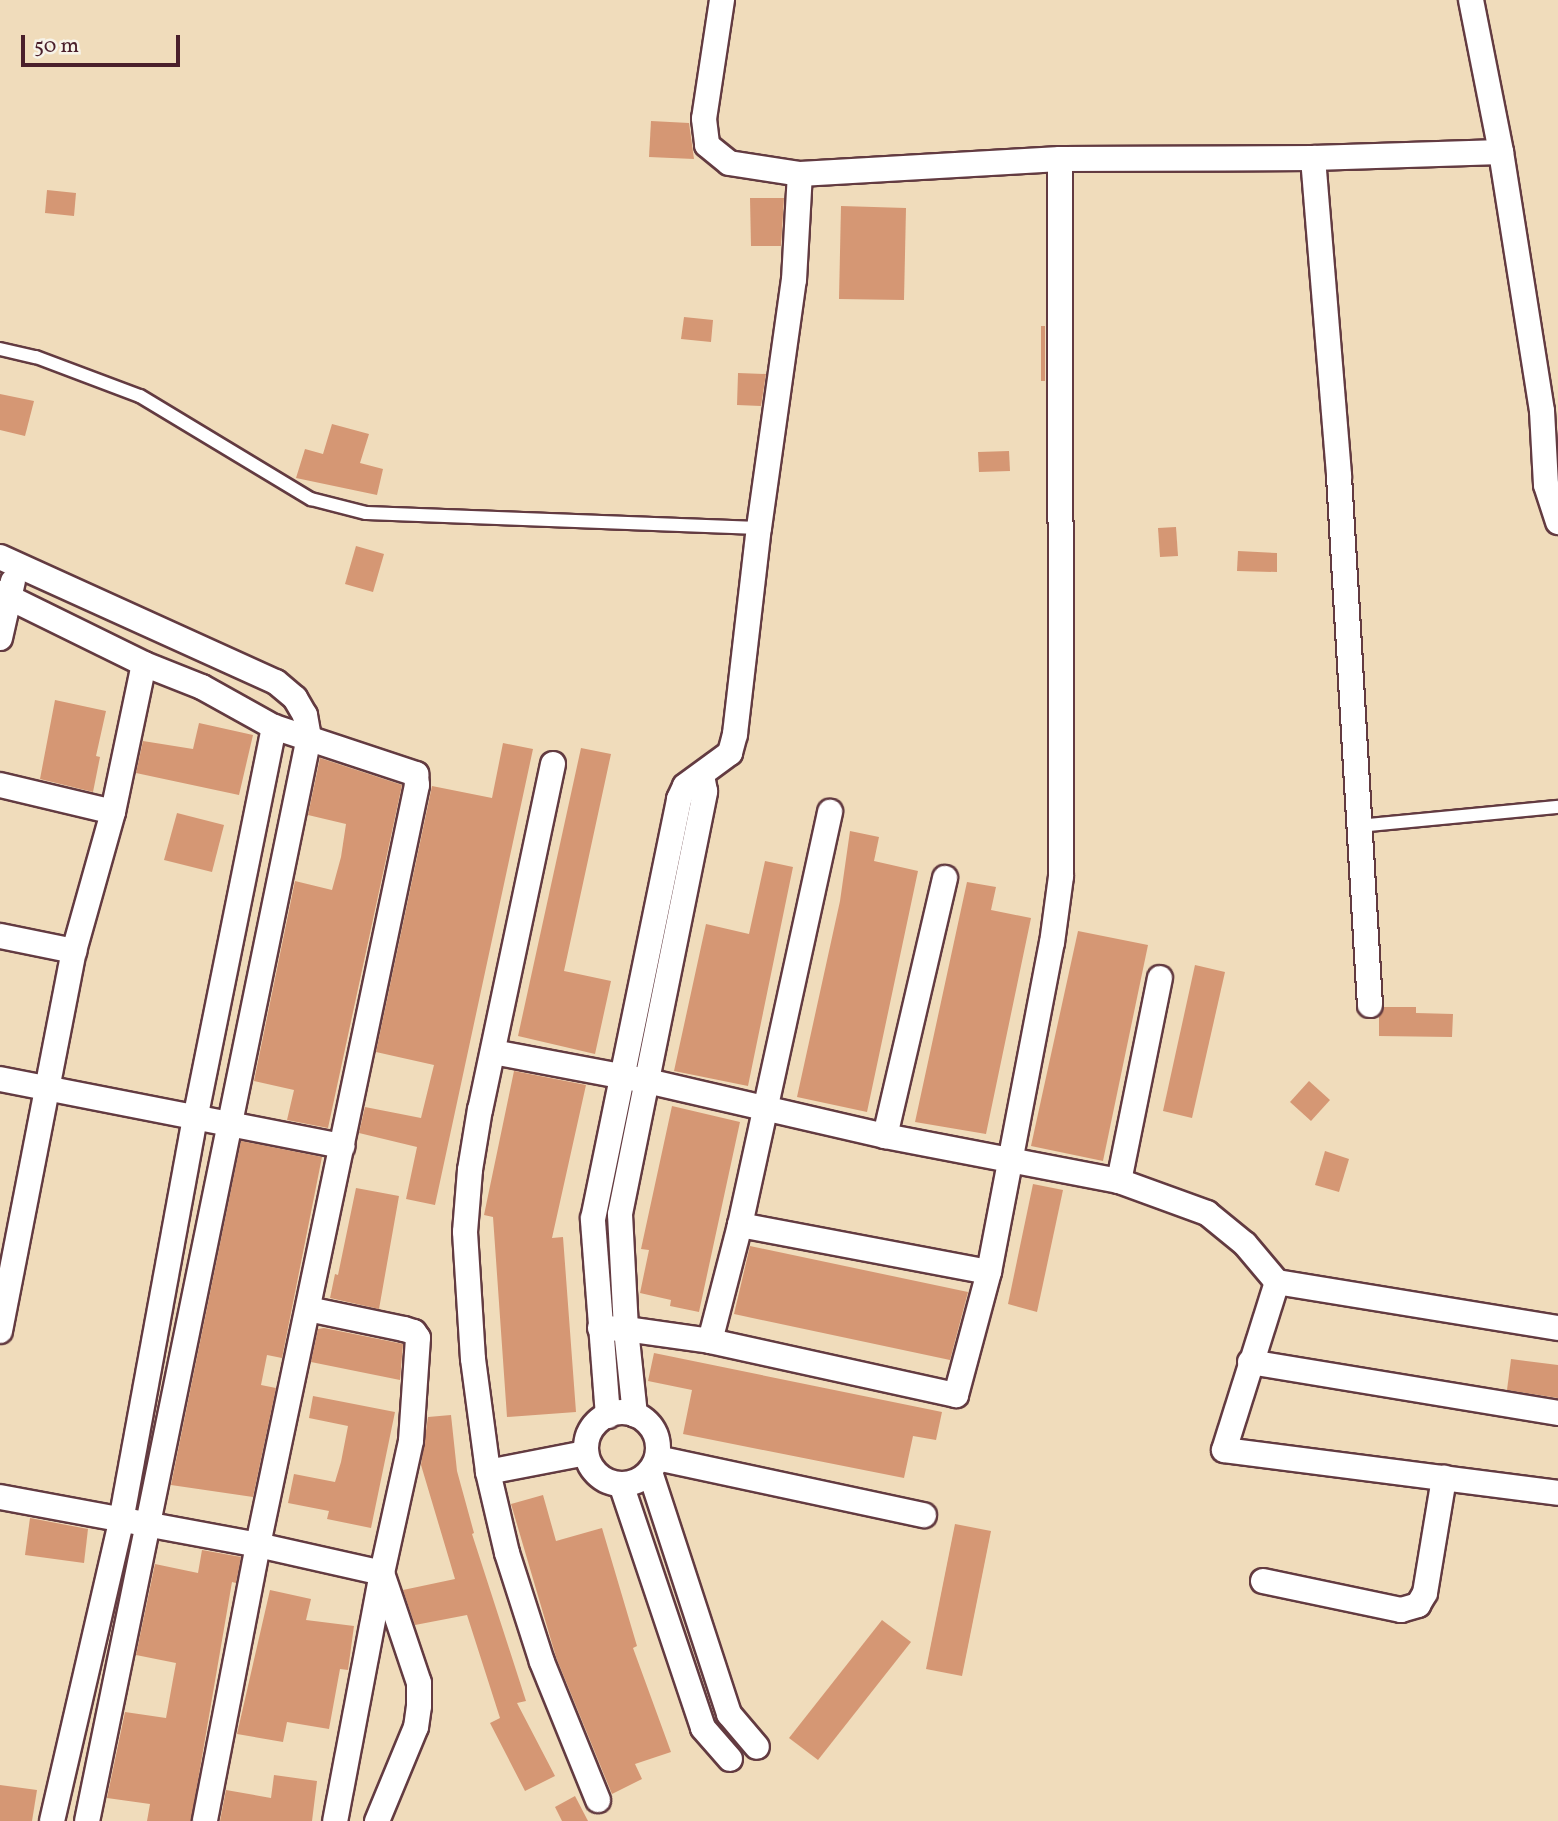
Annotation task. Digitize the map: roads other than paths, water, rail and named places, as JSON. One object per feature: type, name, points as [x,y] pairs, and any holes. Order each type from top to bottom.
[{"type":"street","points":[[722,0],[704,119],[707,145],[729,163],[800,174],[1060,159],[1313,158],[1501,152]]},
{"type":"street","points":[[1471,0],[1501,152],[1542,411],[1546,485],[1558,522]]},
{"type":"street","points":[[1313,158],[1339,476],[1370,1005]]},
{"type":"street","points":[[600,1328],[710,1340],[956,1395],[989,1272],[1052,943],[1061,876],[1060,159]]},
{"type":"street","points":[[608,1416],[593,1219],[673,820],[685,786],[730,753],[735,734],[759,528],[794,280],[800,174]]},
{"type":"street","points":[[0,638],[9,561],[276,682],[295,698],[305,715],[309,737],[87,1821]]},
{"type":"street","points":[[4,595],[144,664],[202,687],[274,727],[408,769],[416,774],[417,785],[258,1545],[205,1821]]},
{"type":"street","points":[[0,1331],[74,951],[113,812],[144,664]]},
{"type":"street","points":[[52,1821],[121,1521],[195,1119],[274,727]]},
{"type":"street","points":[[553,764],[470,1170],[465,1232],[473,1359],[488,1472],[507,1553],[542,1662],[598,1800]]},
{"type":"street","points":[[635,1415],[626,1329],[620,1214],[705,791],[702,776]]},
{"type":"street","points":[[0,785],[113,812]]},
{"type":"street","points":[[710,1340],[740,1225],[830,812]]},
{"type":"street","points":[[885,1136],[945,878]]},
{"type":"street","points":[[0,936],[74,951]]},
{"type":"street","points":[[1119,1181],[1160,978]]},
{"type":"street","points":[[493,1052],[647,1081],[885,1136],[1119,1181],[1185,1202],[1208,1213],[1245,1244],[1278,1282],[1558,1328]]},
{"type":"street","points":[[0,1079],[343,1146]]},
{"type":"street","points":[[740,1225],[989,1272]]},
{"type":"street","points":[[1278,1282],[1250,1362],[1224,1450],[1558,1493]]},
{"type":"street","points":[[309,1309],[404,1329],[414,1332],[418,1338],[411,1441],[382,1573],[335,1821]]},
{"type":"street","points":[[1250,1362],[1558,1413]]},
{"type":"street","points":[[653,1465],[637,1481],[621,1484],[604,1480],[592,1468],[586,1452],[591,1431],[608,1416],[622,1412],[647,1422],[654,1433],[653,1465],[729,1714],[757,1747]]},
{"type":"street","points":[[488,1472],[586,1452]]},
{"type":"street","points":[[653,1465],[923,1515]]},
{"type":"street","points":[[1263,1581],[1401,1610],[1418,1605],[1425,1594],[1444,1478]]},
{"type":"street","points":[[621,1484],[703,1728],[730,1759]]},
{"type":"street","points":[[0,1497],[258,1545],[382,1573]]},
{"type":"street","points":[[377,1821],[416,1727],[419,1706],[419,1684],[382,1573]]},
{"type":"lane","points":[[0,349],[36,357],[140,396],[311,499],[366,513],[759,528]]},
{"type":"lane","points":[[1359,826],[1558,807]]}]
